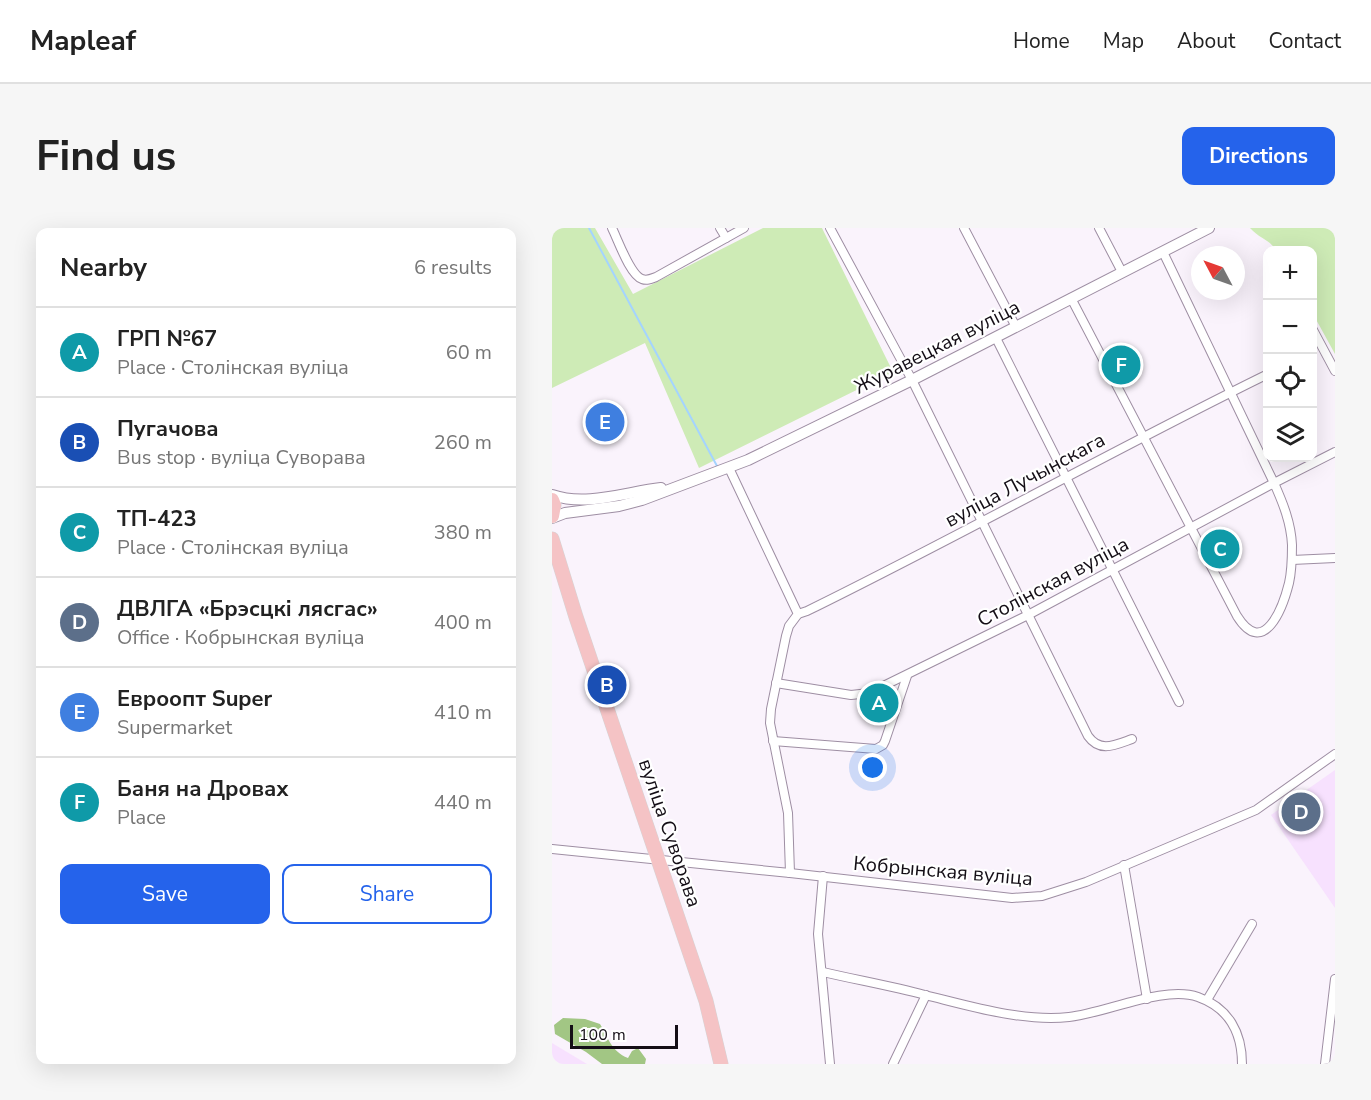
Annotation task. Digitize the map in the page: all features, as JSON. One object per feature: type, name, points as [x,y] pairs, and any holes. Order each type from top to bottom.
[{"type":"main road","points":[[552,500],[554,512],[552,517]]},
{"type":"main road","name":"вуліца Суворава","points":[[552,539],[576,617],[706,1001],[721,1064]]},
{"type":"main road","name":"вуліца Суворава","points":[[552,569],[576,617]]},
{"type":"street","points":[[612,228],[633,271],[642,279],[648,280],[744,228]]},
{"type":"street","points":[[720,228],[726,238]]},
{"type":"street","points":[[830,228],[912,380],[1090,739],[1096,745],[1103,747],[1132,739]]},
{"type":"street","points":[[964,228],[1016,327]]},
{"type":"street","points":[[1099,228],[1122,272]]},
{"type":"street","name":"Журавецкая вуліца","points":[[552,517],[572,511],[619,506],[729,468],[761,454],[996,338],[1209,228]]},
{"type":"street","points":[[1071,298],[1237,616],[1254,632],[1265,631],[1274,622],[1287,589],[1292,560],[1289,521],[1274,483],[1163,252]]},
{"type":"street","points":[[1317,337],[1335,371]]},
{"type":"street","points":[[996,338],[1179,702]]},
{"type":"street","points":[[1317,348],[1322,346]]},
{"type":"street","name":"вуліца Лучынскага","points":[[798,614],[864,583],[1263,376]]},
{"type":"street","name":"Столінская вуліца","points":[[776,683],[857,695],[869,693],[1028,615],[1335,452]]},
{"type":"street","points":[[729,468],[798,614],[787,632],[770,717],[788,813],[790,873]]},
{"type":"street","name":"Журавецкая вуліца","points":[[552,495],[567,499],[582,499],[677,487]]},
{"type":"street","points":[[1292,560],[1335,558]]},
{"type":"street","points":[[773,741],[876,749],[885,741],[907,675]]},
{"type":"street","name":"Кобрынская вуліца","points":[[552,849],[1023,898],[1042,896],[1124,865],[1256,810],[1335,754]]},
{"type":"street","points":[[1124,865],[1147,999]]},
{"type":"street","points":[[823,876],[818,934],[830,1064]]},
{"type":"street","points":[[1206,1000],[1252,924]]},
{"type":"street","points":[[823,972],[983,1009],[1049,1018],[1079,1016],[1170,994],[1185,994],[1206,1000],[1221,1010],[1232,1022],[1239,1037],[1242,1064]]},
{"type":"street","points":[[1325,1064],[1335,979]]},
{"type":"street","points":[[893,1064],[926,995]]},
{"type":"shaded area","points":[[1335,770],[1335,908],[1271,815]]},
{"type":"shaded area","points":[[552,1043],[587,1064],[552,1064]]},
{"type":"green space","points":[[552,228],[595,228],[633,294],[763,228],[822,228],[893,372],[699,468],[645,343],[552,388]]},
{"type":"green space","points":[[1250,228],[1335,228],[1335,354],[1317,321],[1317,246],[1273,246]]},
{"type":"green space","points":[[563,1018],[585,1019],[600,1024],[618,1052],[628,1058],[632,1051],[638,1048],[646,1059],[645,1064],[602,1064],[555,1034],[554,1025]]},
{"type":"waterway","points":[[589,228],[717,466]]},
{"type":"place","name":"Баня на Дровах","points":[[1121,365]]},
{"type":"place","name":"Евроопт Super","points":[[605,422]]},
{"type":"place","name":"ТП-423","points":[[1220,549]]},
{"type":"place","name":"Пугачова","points":[[607,685]]},
{"type":"place","name":"ГРП №67","points":[[879,703]]},
{"type":"place","name":"ДВЛГА «Брэсцкі лясгас»","points":[[1301,812]]}]
